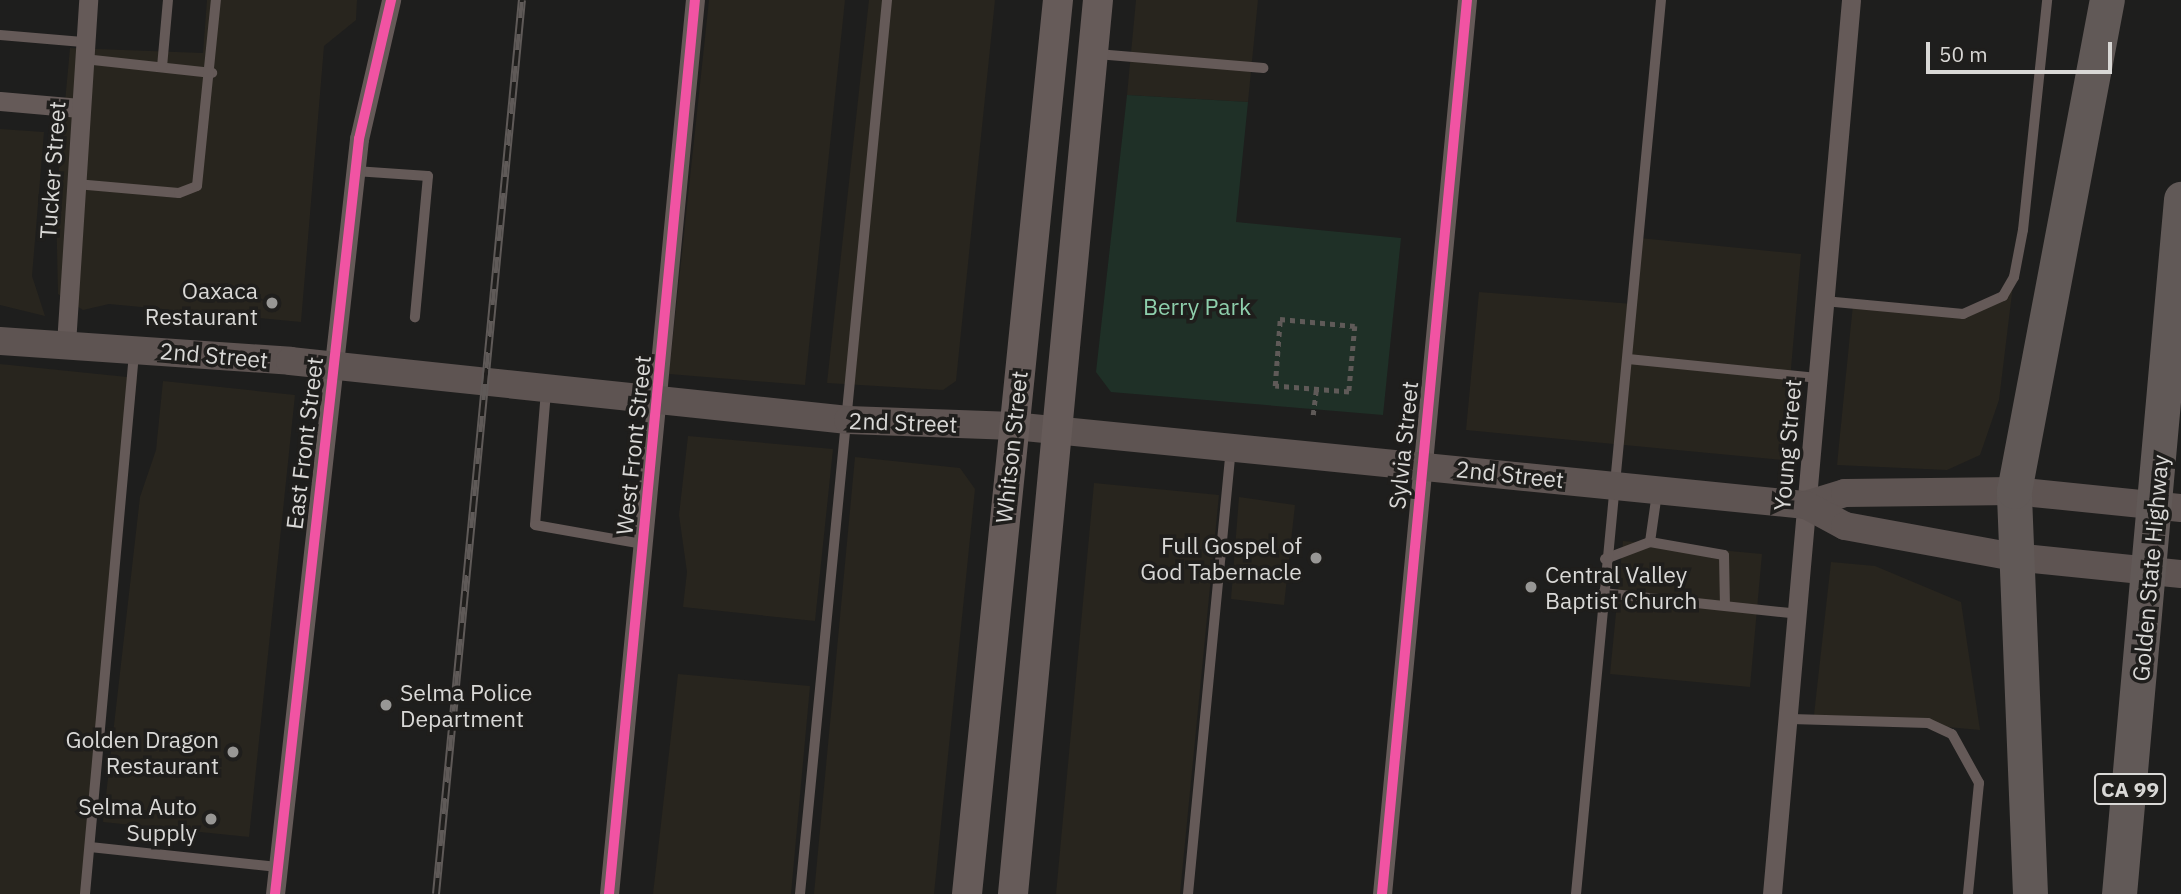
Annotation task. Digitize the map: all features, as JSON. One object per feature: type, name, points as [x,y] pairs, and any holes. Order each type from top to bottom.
[{"type":"highway","points":[[2029,894],[2014,556],[2014,491],[2107,0]]},
{"type":"highway","name":"Golden State Highway","points":[[2119,894],[2141,683],[2181,199]]},
{"type":"main road","name":"Whitson Street","points":[[967,894],[1058,0]]},
{"type":"main road","name":"Whitson Street","points":[[1013,894],[1098,0]]},
{"type":"main road","name":"2nd Street","points":[[0,341],[334,365],[848,420],[1014,426],[1614,484],[1806,505],[1844,526],[2014,556],[2181,573]]},
{"type":"main road","name":"2nd Street","points":[[1806,505],[1845,493],[2014,491],[2181,508]]},
{"type":"street","name":"Tucker Street","points":[[66,344],[88,0]]},
{"type":"street","name":"East Front Street","points":[[275,894],[355,172],[391,0]]},
{"type":"street","name":"West Front Street","points":[[609,894],[660,399],[695,0]]},
{"type":"street","name":"Sylvia Street","points":[[1382,894],[1466,0]]},
{"type":"street","name":"Young Street","points":[[1772,894],[1801,615],[1816,379],[1851,0]]},
{"type":"street","points":[[0,101],[80,108]]},
{"type":"lane","points":[[162,66],[168,0]]},
{"type":"lane","points":[[76,184],[193,190],[202,173],[216,0]]},
{"type":"lane","points":[[800,894],[887,0]]},
{"type":"lane","points":[[1576,894],[1605,559],[1628,359],[1661,0]]},
{"type":"lane","points":[[1824,301],[1963,314],[2003,296],[2014,277],[2023,230],[2047,0]]},
{"type":"lane","points":[[0,35],[212,73]]},
{"type":"lane","points":[[1093,53],[1264,68]]},
{"type":"lane","points":[[355,172],[428,176],[415,317]]},
{"type":"lane","points":[[85,894],[135,349]]},
{"type":"lane","points":[[1628,359],[1816,379]]},
{"type":"lane","points":[[546,388],[536,525],[643,544]]},
{"type":"lane","points":[[1188,894],[1231,447]]},
{"type":"lane","points":[[1650,542],[1657,489]]},
{"type":"lane","points":[[1605,559],[1650,542],[1724,555],[1725,605]]},
{"type":"lane","points":[[1603,593],[1801,615]]},
{"type":"lane","points":[[1791,719],[1928,723],[1952,734],[1979,783],[1968,894]]},
{"type":"lane","points":[[90,847],[278,867]]},
{"type":"path","points":[[1280,319],[1355,326],[1349,392],[1316,389],[1275,386],[1280,319]]},
{"type":"path","points":[[1313,415],[1316,389]]},
{"type":"shaded area","points":[[207,0],[357,0],[356,20],[324,46],[301,322],[109,304],[83,310],[58,294],[56,201],[70,48],[203,53]]},
{"type":"shaded area","points":[[709,0],[845,0],[805,385],[669,374]]},
{"type":"shaded area","points":[[869,0],[995,0],[956,381],[943,390],[827,383]]},
{"type":"shaded area","points":[[1136,0],[1258,0],[1248,102],[1127,95]]},
{"type":"shaded area","points":[[0,129],[44,132],[32,276],[45,316],[0,305]]},
{"type":"shaded area","points":[[1639,238],[1801,254],[1783,460],[1466,430],[1479,292],[1633,304]]},
{"type":"shaded area","points":[[2014,277],[1999,400],[1980,455],[1947,470],[1837,465],[1853,304],[1938,313],[1986,308]]},
{"type":"shaded area","points":[[0,364],[137,378],[81,894],[0,894]]},
{"type":"shaded area","points":[[163,381],[295,395],[249,837],[103,822],[140,497],[156,450]]},
{"type":"shaded area","points":[[688,436],[833,449],[815,621],[683,607],[687,572],[679,515]]},
{"type":"shaded area","points":[[855,457],[960,468],[975,489],[934,894],[814,894]]},
{"type":"shaded area","points":[[1094,483],[1219,495],[1180,894],[1056,894]]},
{"type":"shaded area","points":[[1239,497],[1295,505],[1284,605],[1231,599]]},
{"type":"shaded area","points":[[1623,541],[1762,554],[1750,687],[1610,674]]},
{"type":"shaded area","points":[[1831,562],[1875,566],[1961,602],[1980,730],[1814,715]]},
{"type":"shaded area","points":[[678,674],[810,686],[791,894],[653,894]]},
{"type":"green space","name":"Berry Park","points":[[1127,95],[1248,102],[1236,222],[1401,238],[1383,415],[1111,392],[1096,372]]},
{"type":"railway","points":[[436,894],[522,0]]},
{"type":"cycle path","points":[[275,894],[359,139],[391,0]]},
{"type":"cycle path","points":[[609,894],[695,0]]},
{"type":"cycle path","points":[[1382,894],[1467,0]]},
{"type":"place","name":"Oaxaca Restaurant","points":[[272,303]]},
{"type":"place","name":"Full Gospel of God Tabernacle","points":[[1316,558]]},
{"type":"place","name":"Central Valley Baptist Church","points":[[1531,587]]},
{"type":"place","name":"Selma Police Department","points":[[386,705]]},
{"type":"place","name":"Golden Dragon Restaurant","points":[[233,752]]},
{"type":"place","name":"Selma Auto Supply","points":[[211,819]]}]
